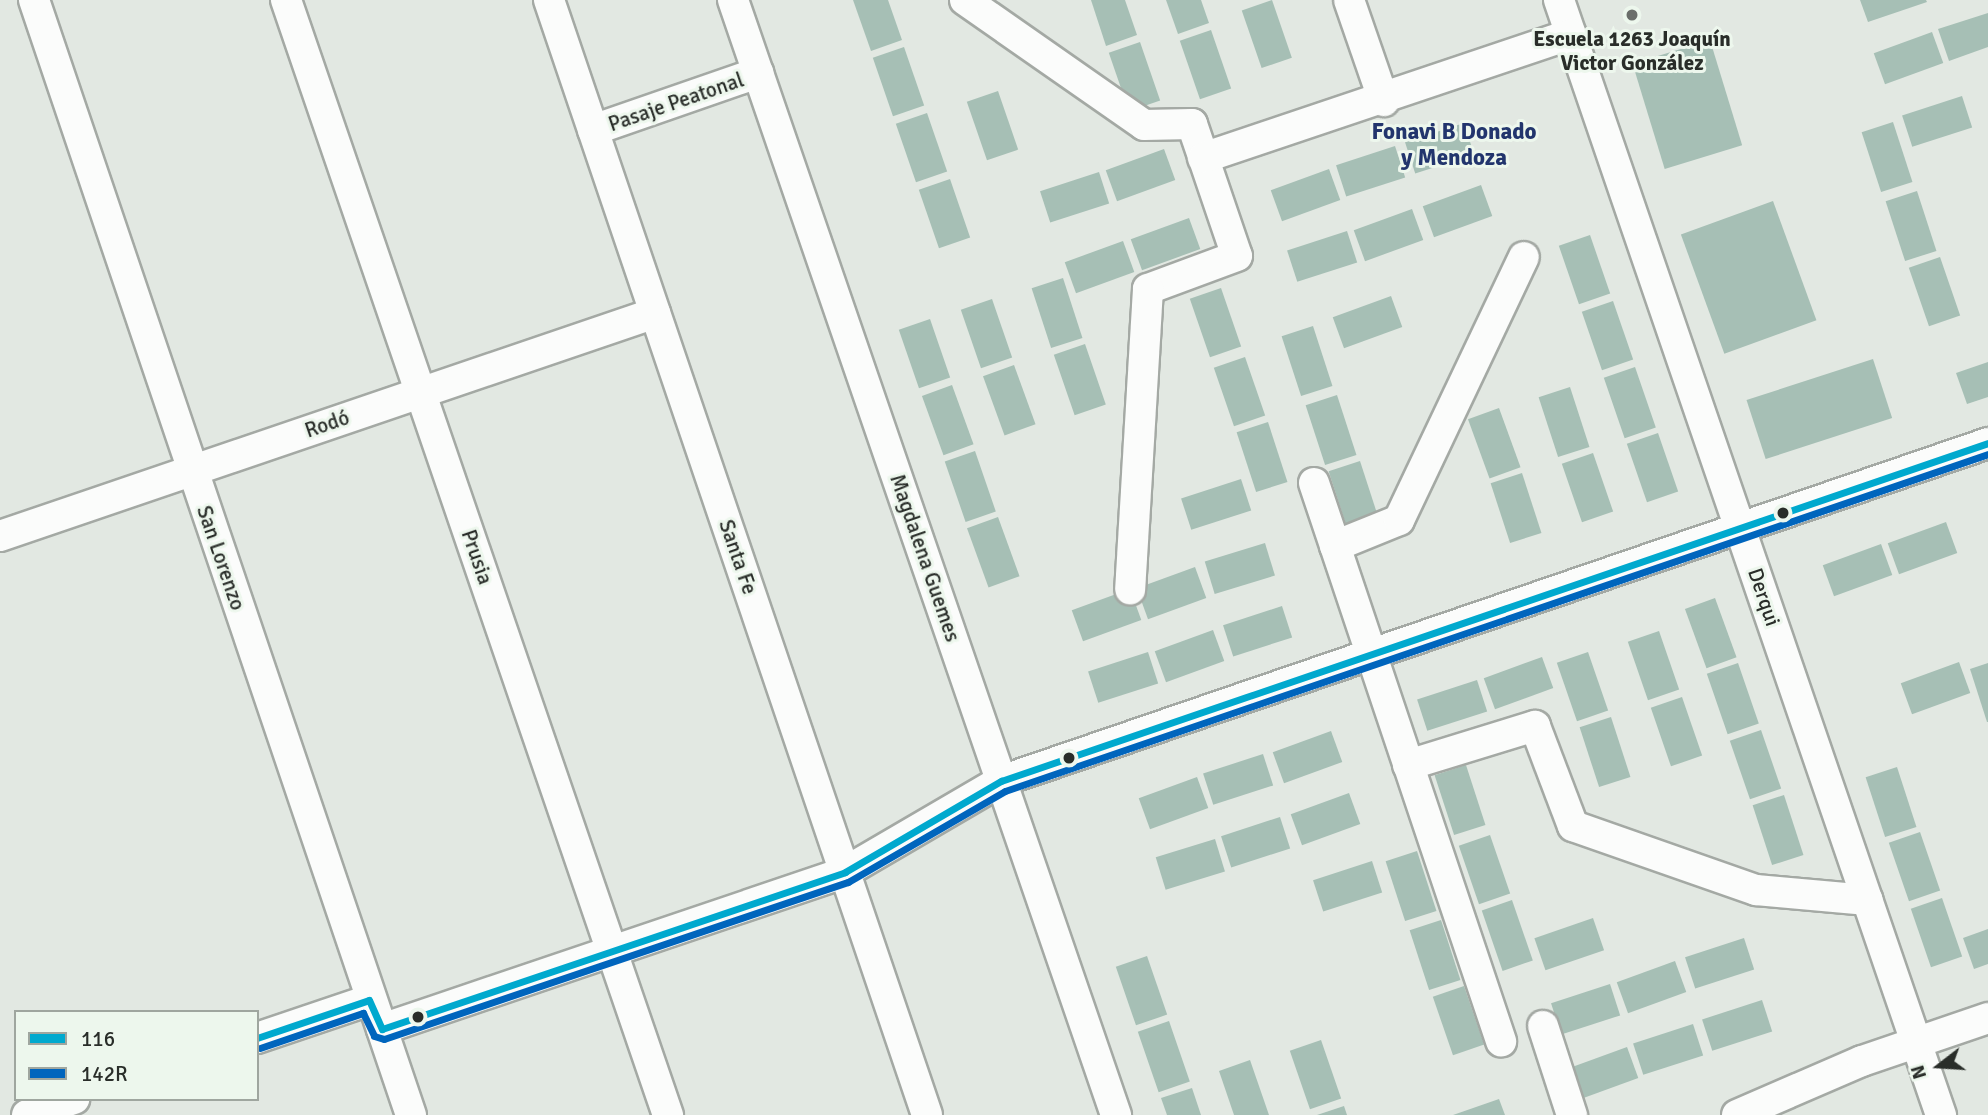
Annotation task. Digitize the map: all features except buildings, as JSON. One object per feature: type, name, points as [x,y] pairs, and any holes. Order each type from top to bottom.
[{"type":"street","name":"San Lorenzo","points":[[34,0],[369,1000],[382,1029],[411,1115]]},
{"type":"street","name":"Prusia","points":[[286,0],[668,1115]]},
{"type":"street","name":"Santa Fe","points":[[549,0],[927,1115]]},
{"type":"street","name":"Magdalena Guemes","points":[[734,0],[1116,1115]]},
{"type":"street","points":[[965,0],[1144,125],[1192,124],[1237,256],[1149,289],[1130,589]]},
{"type":"street","points":[[1349,0],[1384,101]]},
{"type":"street","name":"Derqui","points":[[1559,0],[1941,1115]]},
{"type":"street","points":[[1203,159],[1384,101],[1571,34]]},
{"type":"street","name":"Pasaje Peatonal","points":[[593,130],[758,73]]},
{"type":"street","points":[[1335,546],[1399,520],[1524,257]]},
{"type":"street","name":"Rodó","points":[[0,536],[655,313]]},
{"type":"street","points":[[382,1029],[845,872],[1001,781],[1988,443]]},
{"type":"street","points":[[1314,483],[1501,1041]]},
{"type":"street","points":[[1409,765],[1535,726],[1573,826],[1756,890],[1868,900]]},
{"type":"street","points":[[259,1037],[369,1000]]},
{"type":"street","points":[[1737,1115],[1916,1042],[1988,1018]]},
{"type":"street","points":[[1543,1026],[1572,1115]]},
{"type":"street","points":[[27,1115],[68,1101]]},
{"type":"transit line","name":"116","points":[[259,1037],[369,1000],[382,1029],[845,872],[1001,781],[1988,443]]},
{"type":"transit line","name":"142R","points":[[260,1048],[363,1013],[374,1036],[384,1039],[848,882],[1005,791],[1988,454]]},
{"type":"place","name":"Escuela 1263 Joaquín Victor González","points":[[1632,15]]},
{"type":"district","name":"Fonavi B Donado y Mendoza","points":[[1454,145]]}]
